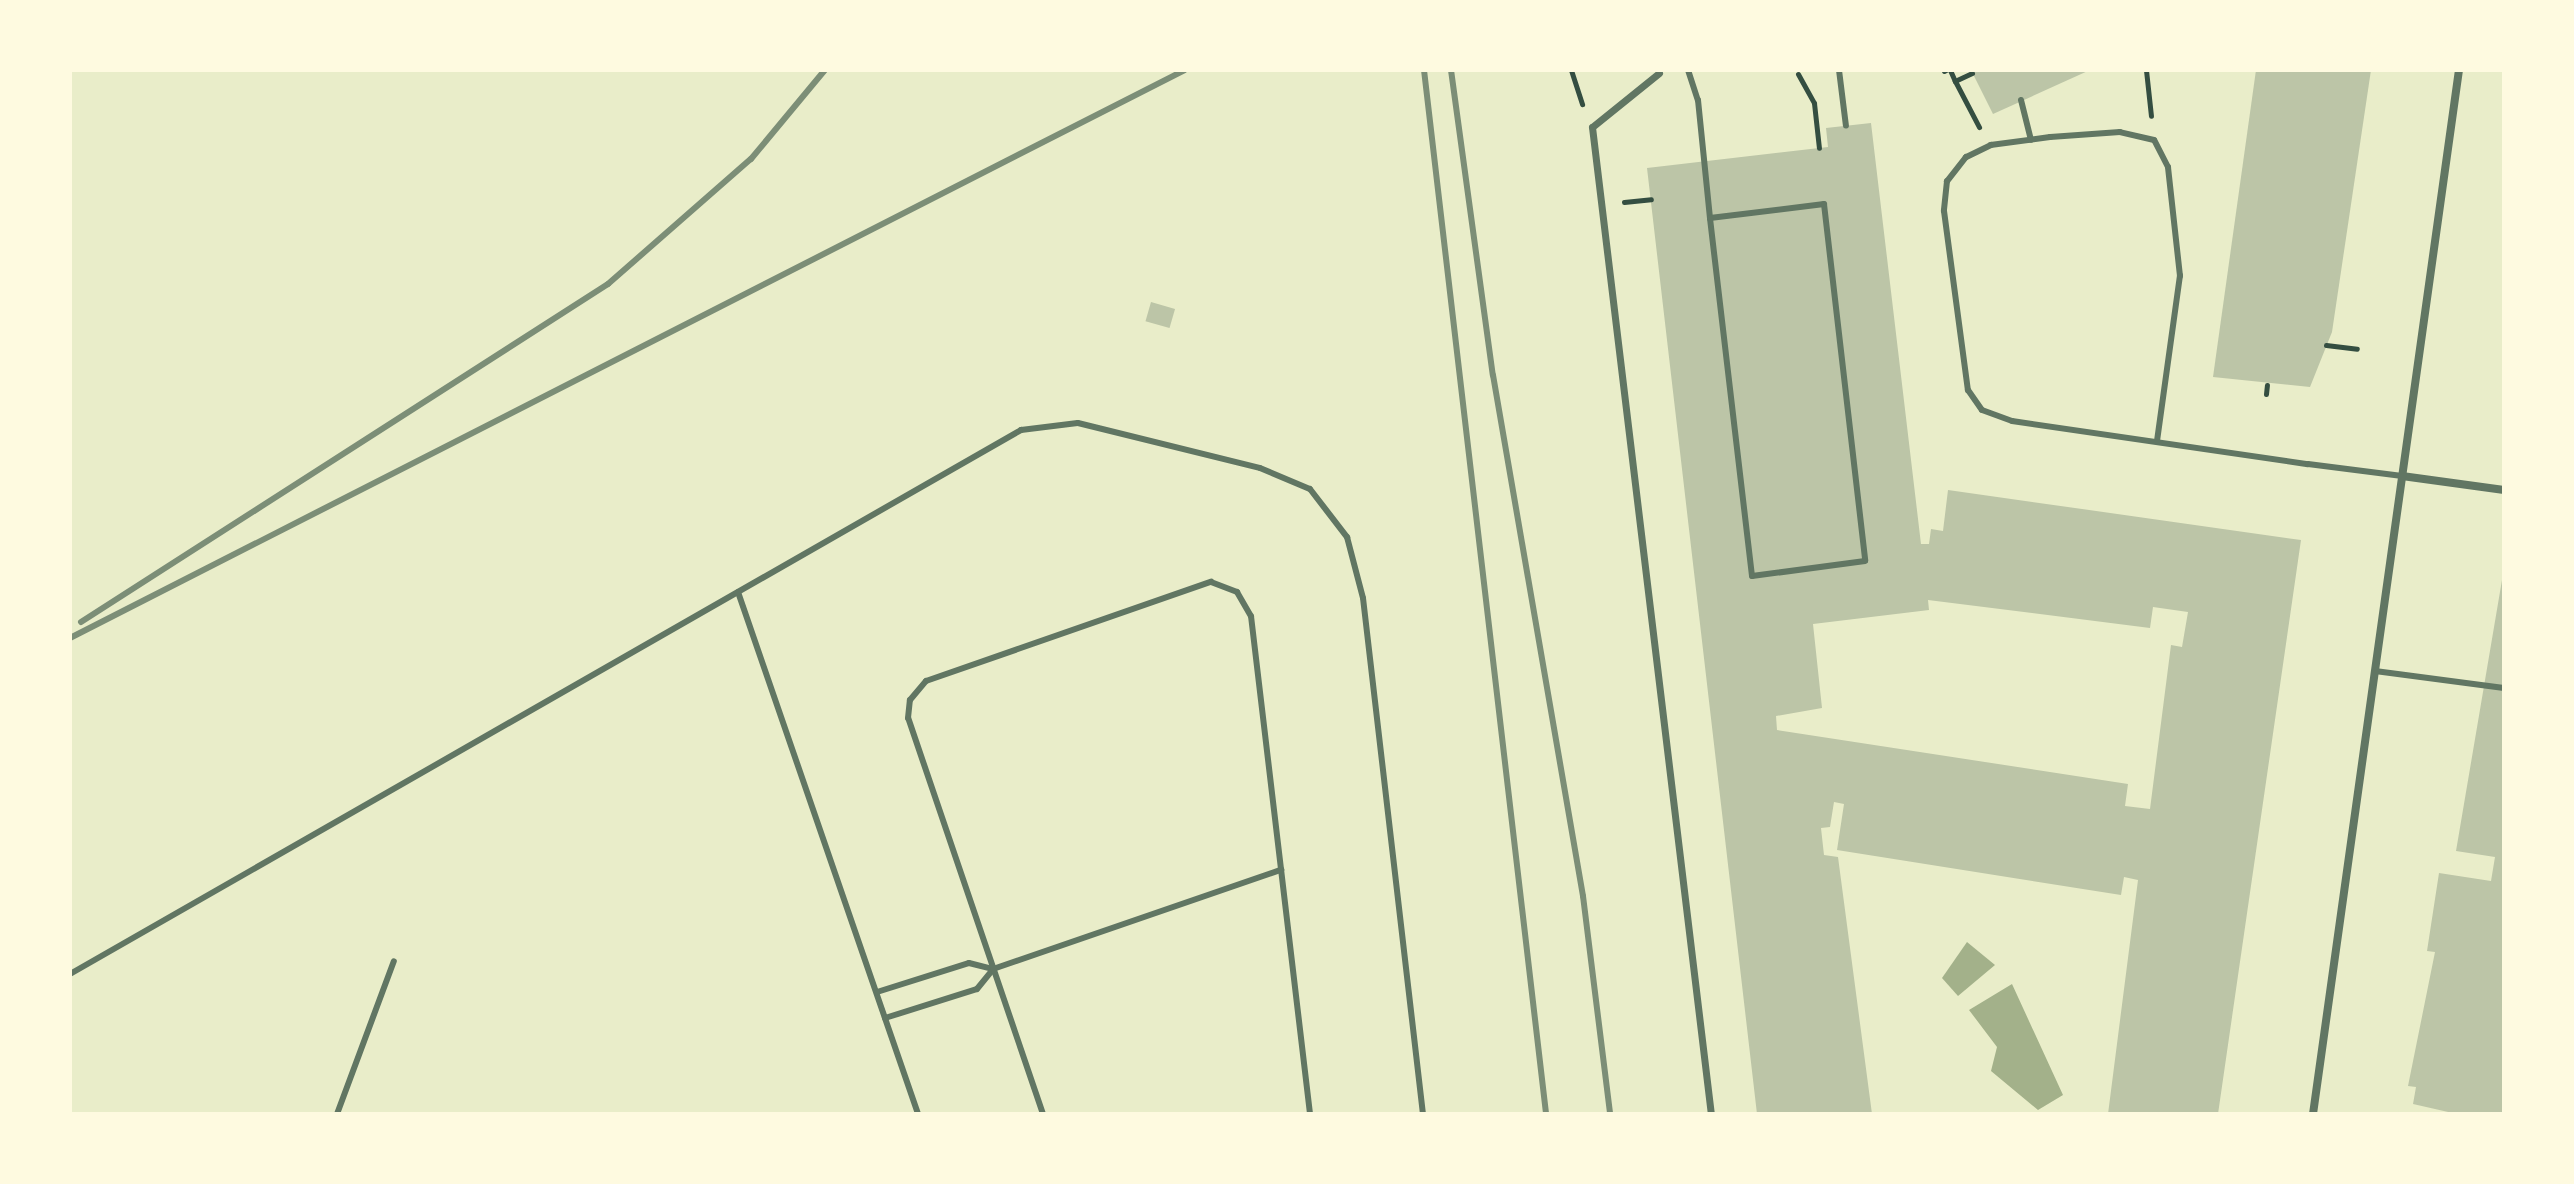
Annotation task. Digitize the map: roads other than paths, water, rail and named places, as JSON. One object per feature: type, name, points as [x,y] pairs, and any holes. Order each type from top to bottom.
[{"type":"street","points":[[2313,1114],[2459,70]]},
{"type":"street","points":[[1662,72],[1592,127],[1711,1114]]},
{"type":"street","points":[[2402,476],[2504,490]]},
{"type":"lane","points":[[1688,70],[1698,100],[1710,218],[1752,576],[1865,561],[1824,204],[1710,218]]},
{"type":"lane","points":[[1839,70],[1846,126]]},
{"type":"lane","points":[[2021,100],[2031,140]]},
{"type":"lane","points":[[2157,441],[2180,276],[2168,167],[2154,140],[2120,132],[2031,140],[1991,145],[1966,157],[1947,181],[1944,211],[1968,390],[1982,410],[2012,421],[2402,476]]},
{"type":"lane","points":[[70,974],[1021,430],[1048,423],[1260,468],[1310,489],[1347,537],[1363,598],[1423,1114]]},
{"type":"lane","points":[[1043,1114],[908,718],[910,700],[926,681],[1211,582],[1237,592],[1251,616],[1310,1114]]},
{"type":"lane","points":[[738,592],[918,1114]]},
{"type":"lane","points":[[2375,671],[2504,688]]},
{"type":"lane","points":[[885,1018],[977,989],[993,969],[1281,870]]},
{"type":"lane","points":[[337,1114],[394,961]]},
{"type":"lane","points":[[877,992],[969,963],[993,969]]},
{"type":"railway","points":[[81,622],[608,284],[751,159],[825,70]]},
{"type":"railway","points":[[70,638],[1185,70]]},
{"type":"railway","points":[[1424,70],[1546,1114]]},
{"type":"railway","points":[[1451,70],[1493,375],[1583,896],[1610,1114]]}]
